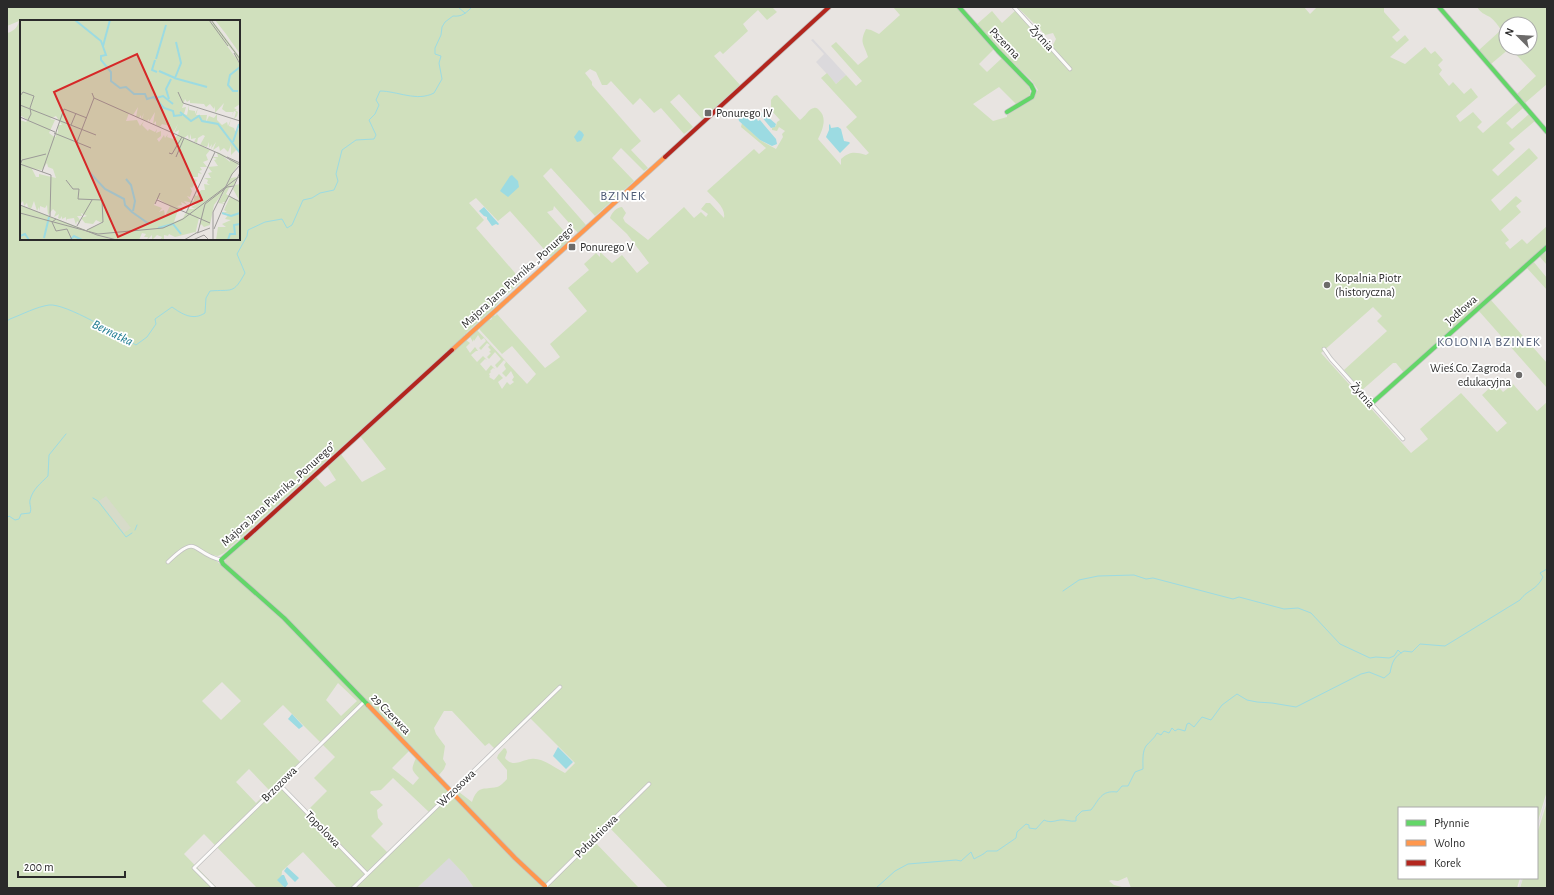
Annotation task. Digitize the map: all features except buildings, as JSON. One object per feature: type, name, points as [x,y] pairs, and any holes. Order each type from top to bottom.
[{"type":"street","name":"Majora Jana Piwnika „Ponurego”","points":[[220,560],[829,7]]},
{"type":"street","name":"Pszenna","points":[[959,7],[1031,85],[1034,91],[1030,99],[1007,112]]},
{"type":"street","name":"Żytnia","points":[[1014,7],[1070,69]]},
{"type":"street","points":[[1439,7],[1547,132]]},
{"type":"street","name":"Jodłowa","points":[[1371,404],[1547,247]]},
{"type":"street","name":"Żytnia","points":[[1324,349],[1403,439]]},
{"type":"street","points":[[168,562],[181,550],[189,546],[194,546],[220,560]]},
{"type":"street","name":"29 Czerwca","points":[[220,560],[284,618],[521,864],[545,887]]},
{"type":"street","name":"Wrzosowa","points":[[353,888],[560,688]]},
{"type":"street","name":"Brzozowa","points":[[214,888],[194,868],[365,701]]},
{"type":"street","name":"Topolowa","points":[[279,784],[367,874]]},
{"type":"street","name":"Południowa","points":[[545,887],[649,784]]},
{"type":"shaded area","points":[[813,39],[846,75],[836,84],[816,62],[824,54],[811,40]]},
{"type":"shaded area","points":[[449,857],[474,888],[417,888]]},
{"type":"green space","points":[[7,7],[772,7],[777,12],[767,20],[758,10],[743,24],[748,31],[723,54],[720,51],[714,56],[740,85],[702,119],[679,94],[670,102],[693,127],[684,134],[661,108],[654,113],[640,98],[633,105],[611,81],[607,85],[602,85],[596,72],[590,69],[585,73],[592,82],[592,85],[641,141],[631,150],[648,168],[644,171],[621,148],[612,158],[634,181],[595,216],[551,168],[543,176],[586,225],[578,233],[554,206],[553,210],[547,212],[571,239],[551,257],[510,211],[498,221],[476,198],[469,203],[484,220],[476,228],[522,281],[505,296],[503,294],[503,297],[494,308],[464,335],[466,340],[470,343],[466,347],[470,353],[475,347],[478,351],[471,355],[477,362],[483,356],[487,360],[485,359],[480,364],[486,371],[491,365],[495,369],[493,368],[490,371],[489,377],[494,380],[499,374],[503,378],[498,382],[502,389],[507,382],[510,385],[514,382],[512,380],[514,377],[511,371],[506,377],[502,373],[506,369],[504,365],[506,362],[504,360],[497,368],[495,365],[501,359],[495,352],[489,359],[487,357],[491,353],[489,352],[491,350],[488,347],[490,345],[487,343],[481,350],[479,348],[486,341],[484,338],[481,340],[478,335],[474,341],[473,339],[473,342],[470,337],[477,330],[527,384],[536,374],[512,346],[502,354],[479,327],[489,319],[492,319],[491,316],[495,316],[497,314],[545,368],[560,357],[550,344],[587,311],[568,288],[589,270],[584,264],[596,253],[600,257],[600,252],[612,263],[622,255],[637,273],[649,263],[627,234],[610,218],[613,212],[622,207],[626,213],[623,218],[625,222],[648,240],[684,207],[694,218],[701,212],[706,217],[708,214],[701,209],[706,203],[710,203],[724,218],[723,210],[707,191],[754,149],[759,154],[766,148],[741,127],[742,123],[760,140],[776,149],[783,137],[782,134],[785,131],[779,127],[777,131],[772,130],[772,128],[776,126],[777,122],[780,120],[771,110],[771,100],[774,96],[777,95],[800,120],[812,108],[817,108],[822,113],[824,121],[818,139],[841,165],[841,159],[850,153],[866,155],[869,153],[846,127],[857,117],[821,78],[827,73],[836,84],[846,75],[856,86],[862,81],[831,46],[836,42],[858,65],[868,57],[863,41],[866,29],[879,34],[900,15],[893,7],[957,7],[994,49],[979,64],[987,72],[1003,57],[1022,76],[1027,82],[1030,93],[1028,98],[1023,102],[1017,105],[999,87],[973,104],[993,121],[1007,117],[1007,115],[1032,99],[1038,90],[1032,81],[1007,57],[1005,57],[976,25],[992,11],[1002,23],[1016,10],[1070,67],[1052,47],[1056,39],[1053,33],[1045,35],[1017,7],[1304,7],[1310,14],[1317,7],[1384,7],[1384,12],[1400,30],[1392,37],[1397,42],[1405,35],[1409,40],[1390,57],[1405,64],[1425,47],[1431,54],[1435,51],[1443,60],[1438,65],[1442,70],[1439,74],[1449,86],[1453,82],[1464,94],[1471,88],[1478,97],[1456,116],[1460,122],[1473,112],[1482,122],[1477,127],[1483,133],[1518,102],[1523,108],[1506,123],[1512,129],[1529,114],[1535,121],[1509,143],[1515,149],[1492,170],[1498,176],[1529,148],[1538,158],[1491,200],[1500,211],[1516,196],[1522,201],[1516,206],[1521,212],[1501,230],[1509,240],[1505,243],[1510,249],[1522,239],[1527,244],[1547,226],[1547,248],[1541,255],[1546,252],[1547,253],[1547,265],[1539,256],[1533,261],[1547,278],[1547,290],[1526,267],[1490,299],[1547,363],[1547,388],[1478,310],[1405,374],[1396,363],[1393,363],[1361,391],[1344,370],[1387,331],[1377,321],[1382,316],[1373,307],[1321,353],[1411,453],[1428,439],[1420,429],[1461,393],[1497,432],[1507,423],[1482,395],[1495,383],[1503,392],[1513,384],[1537,411],[1547,402],[1547,791],[1538,821],[1538,807],[1398,807],[1398,879],[1520,879],[1517,888],[1131,888],[1127,877],[1118,881],[1109,881],[1114,885],[1126,888],[668,888],[607,825],[592,839],[639,888],[474,888],[465,875],[449,858],[417,888],[337,888],[303,852],[282,871],[281,882],[284,888],[257,888],[204,834],[184,854],[217,888],[7,888],[7,33],[15,29],[19,21],[7,26]],"holes":[[[457,343],[360,436],[386,469],[362,482],[340,453],[327,466],[336,480],[325,487],[315,476],[226,557],[225,562],[229,571],[211,557],[212,555],[218,556],[224,553]],[[222,682],[241,701],[221,720],[202,701]],[[338,683],[357,701],[341,716],[326,700]],[[283,705],[335,757],[314,778],[327,791],[306,812],[278,784],[300,762],[263,724]],[[444,711],[452,711],[485,746],[489,743],[495,749],[529,717],[575,763],[565,773],[548,763],[535,759],[511,763],[505,758],[507,752],[504,748],[497,758],[507,770],[507,779],[498,786],[482,789],[476,793],[472,802],[459,792],[454,794],[439,775],[446,764],[443,759],[445,746],[436,734],[434,728]],[[409,751],[416,758],[413,769],[414,773],[419,778],[413,785],[392,768]],[[249,769],[269,790],[256,803],[236,782]],[[393,778],[430,813],[388,853],[371,836],[383,824],[378,818],[377,810],[383,805],[370,793],[371,791],[381,790]]]},
{"type":"green space","points":[[1477,7],[1547,7],[1547,84],[1525,103],[1517,94],[1536,76],[1517,56],[1538,56],[1538,16],[1498,16],[1498,25],[1490,17],[1481,12]]},
{"type":"green space","points":[[1498,33],[1498,56],[1500,56],[1491,64],[1479,50]]},
{"type":"green space","points":[[106,496],[131,528],[124,533],[99,501]]},
{"type":"green space","points":[[1547,802],[1547,888],[1520,888],[1523,879],[1538,879],[1538,831]]},
{"type":"water","points":[[762,112],[776,124],[775,127],[771,128],[760,115]]},
{"type":"water","points":[[740,114],[742,116],[747,116],[752,120],[756,118],[758,121],[760,120],[776,139],[777,144],[772,146],[760,140],[739,121],[738,117]]},
{"type":"water","points":[[830,124],[831,128],[838,127],[841,129],[844,141],[850,143],[840,153],[826,137]]},
{"type":"water","points":[[579,130],[584,135],[581,141],[577,142],[574,137]]},
{"type":"water","points":[[512,175],[518,181],[519,187],[508,197],[500,191]]},
{"type":"water","points":[[484,207],[499,224],[498,225],[496,224],[492,226],[487,217],[479,211]]},
{"type":"water","points":[[292,714],[303,726],[299,729],[288,719]]},
{"type":"water","points":[[558,747],[573,762],[566,769],[553,756]]},
{"type":"water","points":[[287,867],[299,878],[295,882],[284,871]]},
{"type":"water","points":[[284,875],[288,884],[285,888],[277,880]]},
{"type":"waterway","points":[[458,7],[465,13]]},
{"type":"waterway","name":"Bernatka","points":[[7,321],[39,307],[49,305],[57,306],[80,314],[136,345],[147,337],[156,324],[155,319],[172,307],[188,316],[196,316],[205,313],[206,298],[210,291],[231,290],[238,285],[245,273],[237,254],[247,236],[248,230],[265,222],[282,219],[287,228],[292,225],[303,200],[312,198],[320,193],[334,190],[338,181],[336,174],[342,150],[356,140],[374,139],[376,135],[369,120],[375,114],[379,105],[376,100],[380,91],[414,96],[434,93],[442,79],[439,63],[441,56],[435,54],[435,48],[441,35],[442,27],[445,22],[453,16],[464,14],[472,7]]},
{"type":"waterway","points":[[7,518],[9,516],[15,520],[19,519],[21,514],[30,513],[30,500],[33,493],[48,476],[49,455],[66,434]]},
{"type":"waterway","points":[[93,498],[98,501],[126,537],[132,533]]},
{"type":"waterway","points":[[135,530],[137,525]]},
{"type":"waterway","points":[[876,888],[895,871],[908,864],[956,860],[961,861],[971,852],[974,859],[987,851],[997,851],[1016,838],[1017,832],[1026,824],[1029,825],[1029,828],[1036,829],[1044,820],[1050,822],[1062,820],[1076,821],[1076,817],[1082,811],[1091,810],[1101,796],[1107,793],[1117,792],[1122,786],[1128,786],[1135,772],[1143,769],[1145,748],[1157,733],[1161,735],[1164,731],[1169,733],[1172,728],[1175,731],[1178,729],[1185,731],[1187,724],[1189,723],[1194,727],[1202,717],[1211,720],[1222,705],[1237,694],[1247,700],[1296,707],[1361,674],[1369,672],[1384,678],[1390,673],[1394,660],[1398,655],[1404,651],[1412,652],[1420,644],[1445,646],[1520,600],[1538,585],[1543,577],[1540,573],[1547,569]]},
{"type":"waterway","points":[[1063,591],[1079,580],[1098,576],[1134,575],[1146,579],[1153,578],[1233,599],[1239,597],[1284,609],[1298,608],[1311,613],[1340,644],[1370,658],[1389,658],[1394,656],[1398,650],[1401,653]]},
{"type":"railway","points":[[1538,826],[1547,796]]},
{"type":"railway","points":[[1519,888],[1522,879]]},
{"type":"traffic: fast","points":[[959,7],[1031,85],[1034,91],[1032,97],[1007,112]]},
{"type":"traffic: fast","points":[[1439,7],[1547,132]]},
{"type":"traffic: fast","points":[[1371,404],[1547,247]]},
{"type":"traffic: fast","points":[[246,538],[221,560],[223,564],[284,618],[368,705]]},
{"type":"traffic: slow","points":[[452,350],[665,157]]},
{"type":"traffic: slow","points":[[368,705],[515,858],[545,886]]},
{"type":"traffic: jam","points":[[665,157],[829,7]]},
{"type":"traffic: jam","points":[[246,538],[452,350]]},
{"type":"place","name":"Ponurego IV","points":[[708,113]]},
{"type":"place","name":"Ponurego V","points":[[572,247]]},
{"type":"place","name":"Kopalnia Piotr (historyczna)","points":[[1327,285]]},
{"type":"place","name":"Wieś.Co. Zagroda edukacyjna","points":[[1519,375]]},
{"type":"district","name":"BZINEK","points":[[623,195]]},
{"type":"district","name":"KOLONIA BZINEK","points":[[1489,341]]}]
